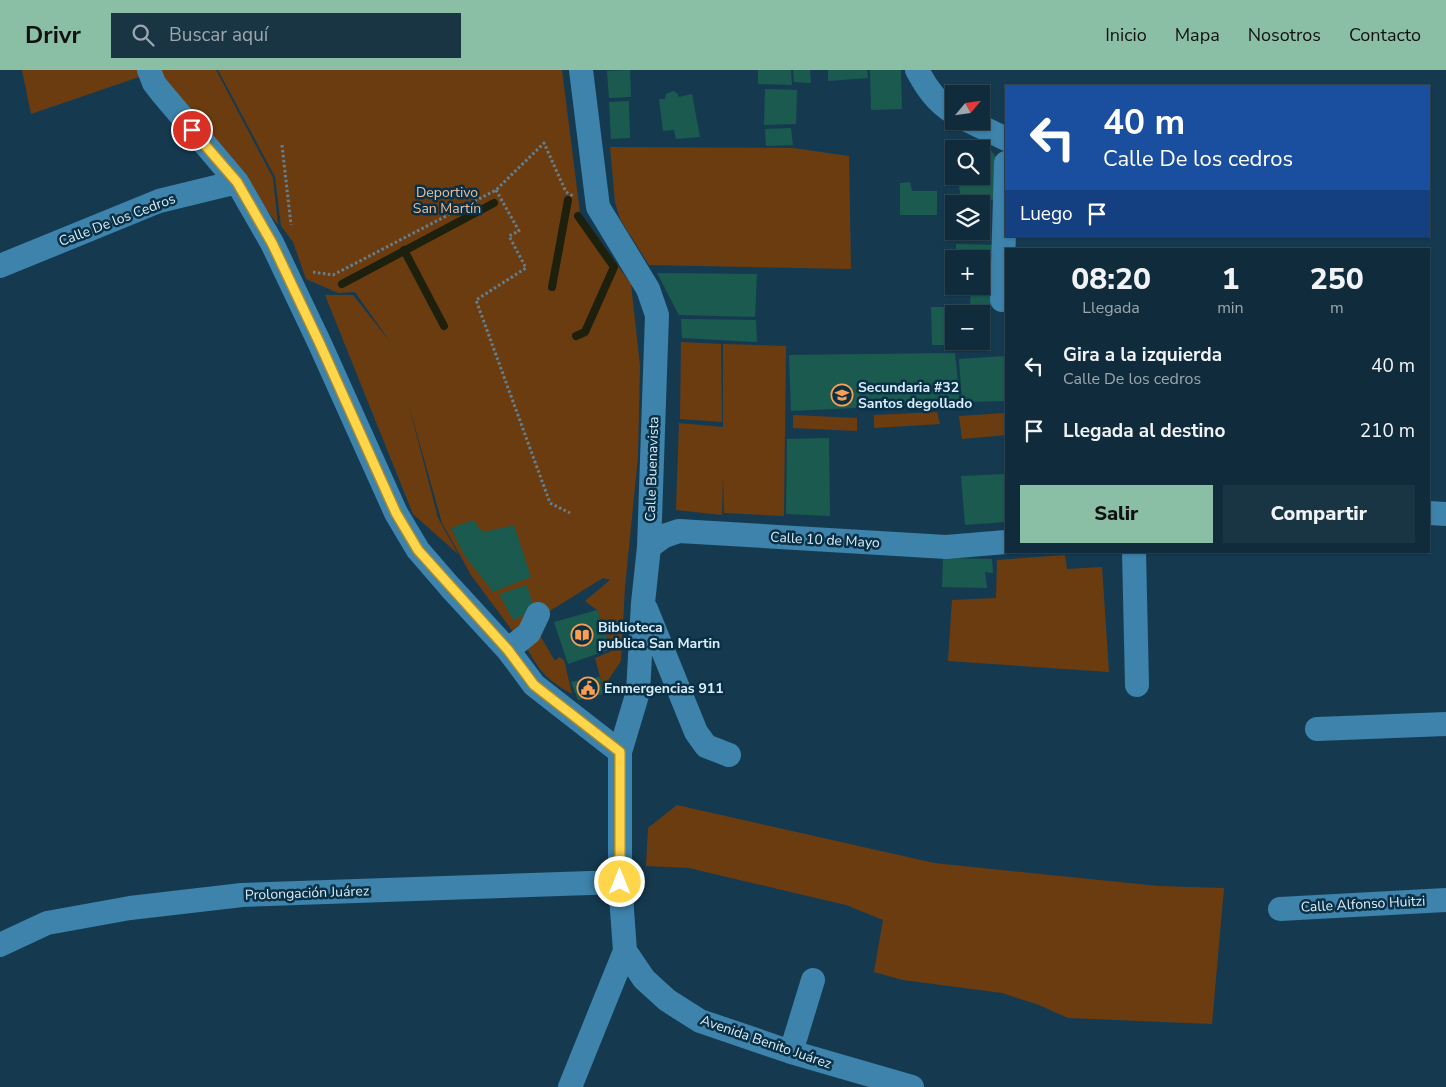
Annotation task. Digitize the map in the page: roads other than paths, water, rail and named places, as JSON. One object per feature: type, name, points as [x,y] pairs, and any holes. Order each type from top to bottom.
[{"type":"street","points":[[149,70],[154,83],[161,92],[237,182],[272,243],[396,513],[418,550],[508,650],[534,685],[620,752]]},
{"type":"street","name":"Calle Buenavista","points":[[581,70],[598,207],[648,289],[657,315],[649,547],[643,602],[638,692],[620,752],[620,882]]},
{"type":"street","points":[[917,70],[930,92],[945,107]]},
{"type":"street","points":[[988,130],[1005,139]]},
{"type":"street","name":"Calle De los Cedros","points":[[0,266],[160,201],[237,182]]},
{"type":"street","points":[[1002,300],[1005,197]]},
{"type":"street","points":[[1430,514],[1446,514]]},
{"type":"street","name":"Calle 10 de Mayo","points":[[649,547],[664,536],[679,531],[946,547],[1005,542]]},
{"type":"street","points":[[1134,553],[1137,685]]},
{"type":"street","points":[[643,602],[696,732],[706,746],[730,755]]},
{"type":"street","points":[[508,650],[529,633],[538,614]]},
{"type":"street","points":[[1316,729],[1446,724]]},
{"type":"street","name":"Prolongación Juárez","points":[[0,945],[47,923],[130,908],[242,895],[620,882]]},
{"type":"street","name":"Avenida Benito Juárez","points":[[620,882],[626,950],[644,979],[667,1000],[700,1021],[791,1052],[912,1087]]},
{"type":"street","name":"Calle Alfonso Huitzi","points":[[1280,909],[1446,900]]},
{"type":"street","points":[[570,1087],[626,950]]},
{"type":"street","points":[[791,1052],[813,980]]},
{"type":"waterway","points":[[552,287],[568,200]]},
{"type":"waterway","points":[[342,284],[494,203]]},
{"type":"waterway","points":[[576,336],[585,332],[614,267],[578,216]]},
{"type":"waterway","points":[[404,250],[444,326]]},
{"type":"place","name":"Secundaria #32 Santos degollado","points":[[842,395]]},
{"type":"place","name":"Biblioteca publica San Martin","points":[[582,635]]},
{"type":"place","name":"Enmergencias 911","points":[[588,688]]},
{"type":"park label","name":"Deportivo San Martín","points":[[447,200]]}]
